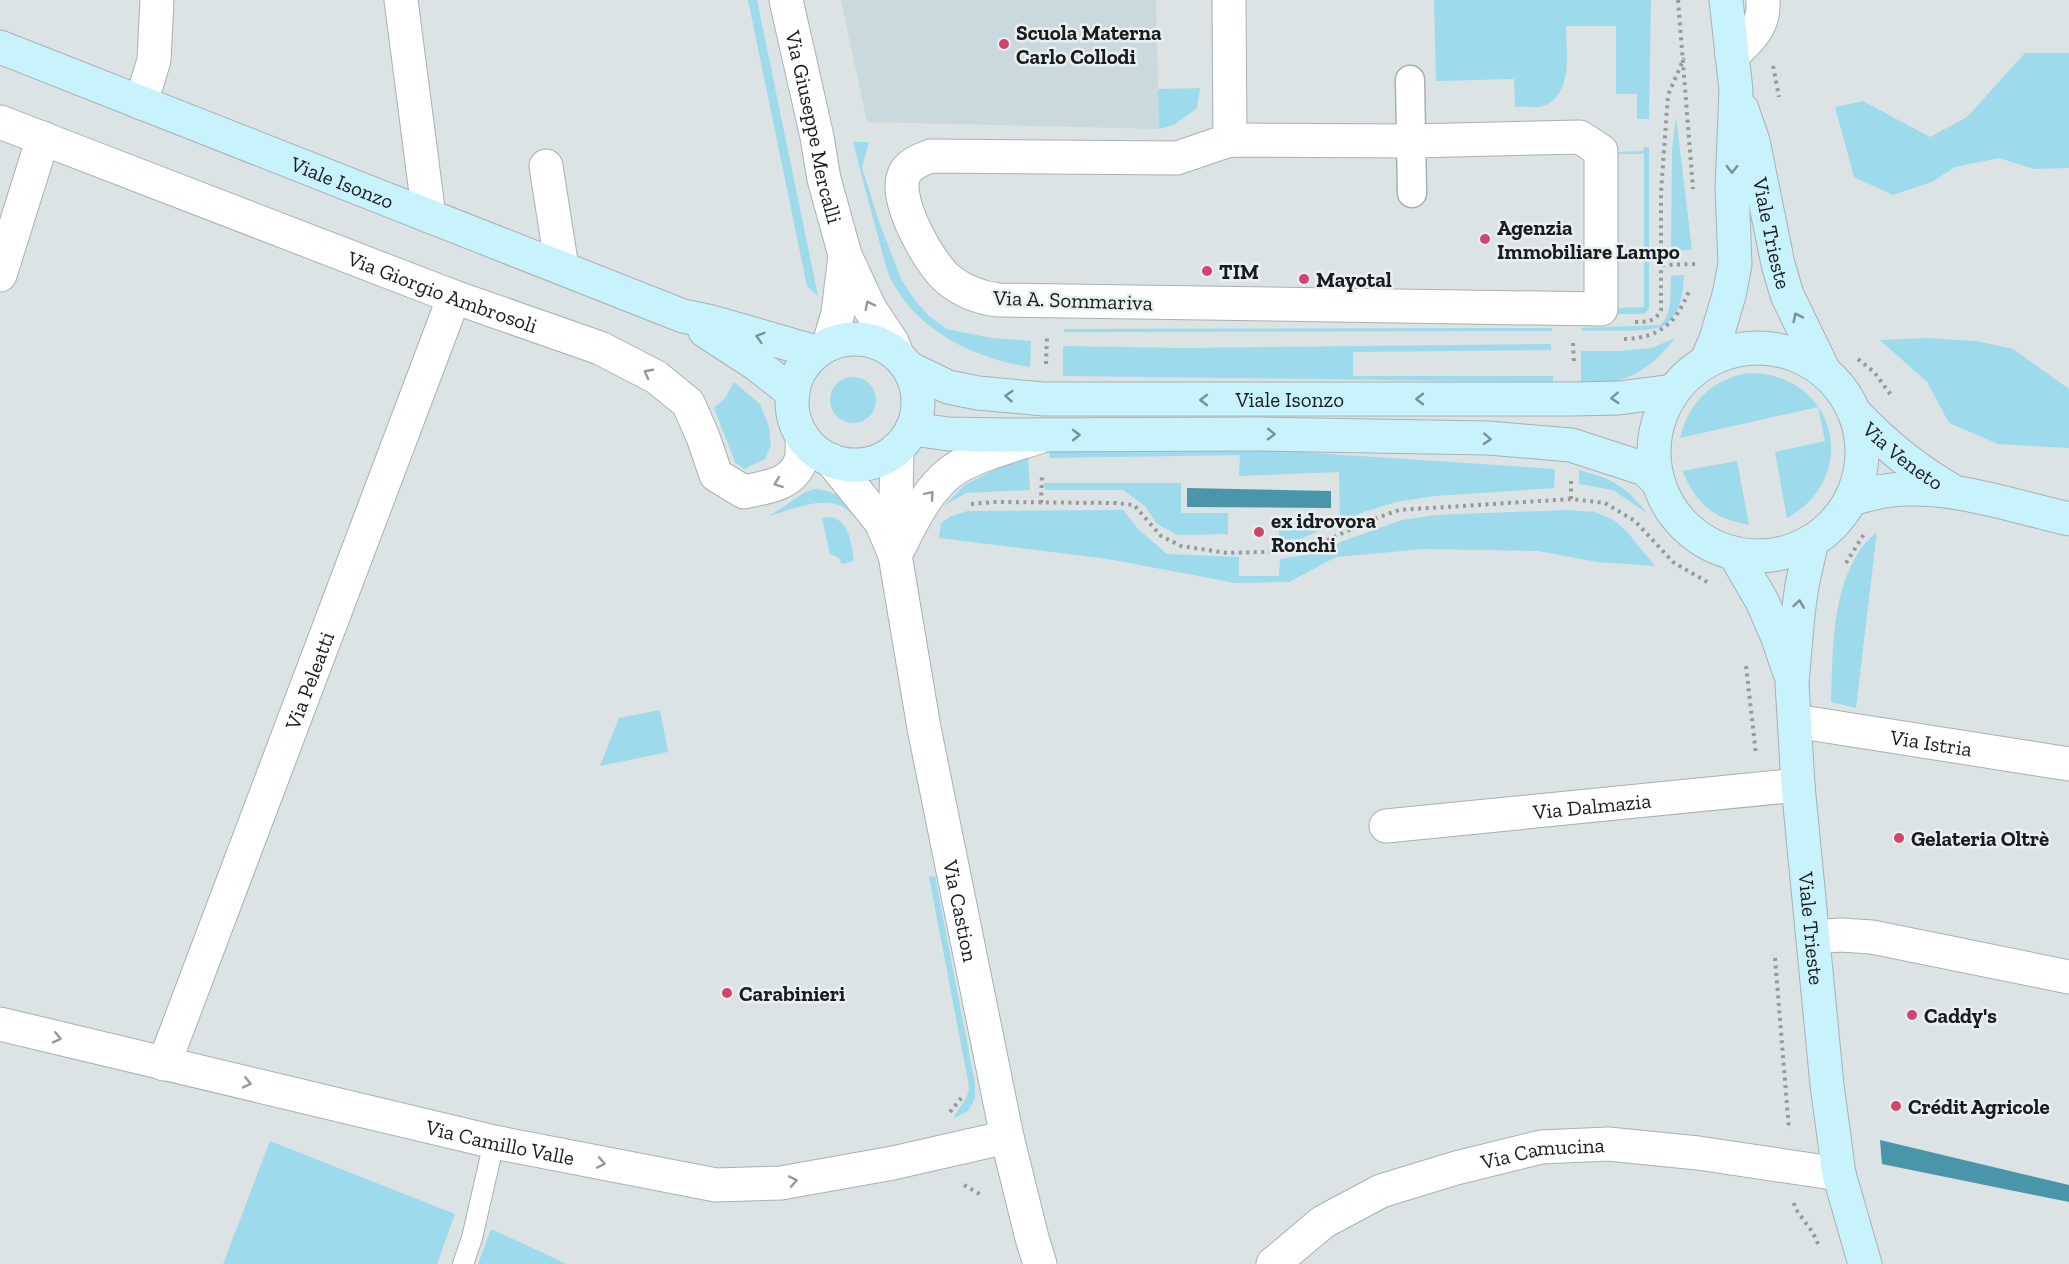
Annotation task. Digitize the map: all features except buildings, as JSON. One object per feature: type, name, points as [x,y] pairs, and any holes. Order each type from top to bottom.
[{"type":"main road","name":"Viale Trieste","points":[[1707,360],[1729,295],[1735,264],[1732,188],[1736,90],[1726,0]]},
{"type":"main road","name":"Viale Isonzo","points":[[0,47],[683,316],[756,364],[793,393]]},
{"type":"main road","name":"Viale Trieste","points":[[1736,90],[1753,141],[1786,295],[1823,369],[1848,397],[1856,414],[1862,443],[1861,472],[1851,499],[1841,516],[1812,541],[1797,549],[1766,556],[1734,553],[1701,539],[1686,528],[1670,507],[1658,482],[1654,464],[1657,426],[1663,407],[1673,391],[1688,374],[1707,360],[1736,349],[1766,347],[1796,353],[1823,369]]},
{"type":"main road","name":"Viale Isonzo","points":[[683,316],[822,348],[846,339],[864,339],[881,344],[903,361],[948,387],[978,393],[1044,399],[1572,399],[1619,398],[1673,391]]},
{"type":"main road","points":[[822,348],[805,364],[797,377],[793,393],[794,415],[802,436],[815,450],[831,460],[849,464],[867,464],[883,458],[905,439],[918,409],[917,388],[903,361]]},
{"type":"main road","name":"Via Veneto","points":[[1856,414],[1890,448],[1922,473],[1955,492]]},
{"type":"main road","name":"Viale Isonzo","points":[[905,439],[949,434],[1259,434],[1488,438],[1571,445],[1645,469],[1658,482]]},
{"type":"main road","name":"Via Veneto","points":[[1851,499],[1891,490],[1923,489],[1955,492],[2069,519]]},
{"type":"main road","name":"Viale Trieste","points":[[1812,541],[1802,585],[1792,683],[1798,785],[1827,1085],[1839,1174],[1865,1264]]},
{"type":"main road","name":"Viale Trieste","points":[[1734,553],[1762,601],[1778,638],[1792,683]]},
{"type":"street","points":[[141,103],[154,60],[157,0]]},
{"type":"street","points":[[400,0],[429,216]]},
{"type":"street","name":"Via Giuseppe Mercalli","points":[[786,0],[817,136],[824,179],[845,255],[870,309],[903,361]]},
{"type":"street","points":[[1228,0],[1230,140],[1412,141]]},
{"type":"street","points":[[1732,56],[1758,28],[1764,14],[1763,0]]},
{"type":"street","points":[[1410,80],[1412,193]]},
{"type":"street","name":"Via Giorgio Ambrosoli","points":[[0,122],[453,297],[600,348],[656,377],[688,402],[716,475],[744,492],[773,486],[789,478],[801,460],[802,436]]},
{"type":"street","name":"Via A. Sommariva","points":[[1230,140],[1177,158],[931,156],[911,166],[903,176],[902,195],[907,214],[933,260],[947,278],[965,291],[981,298],[999,300],[1411,296],[1601,309],[1601,151],[1580,137],[1412,141]]},
{"type":"street","points":[[0,275],[43,138]]},
{"type":"street","points":[[546,166],[562,268]]},
{"type":"street","name":"Via Giuseppe Mercalli","points":[[822,348],[838,313],[845,255]]},
{"type":"street","name":"Via Peleatti","points":[[164,1064],[453,297]]},
{"type":"street","points":[[895,555],[925,499],[953,470],[987,454],[1043,435]]},
{"type":"street","name":"Via Castion","points":[[905,439],[895,555],[924,728],[1007,1137],[1040,1264]]},
{"type":"street","name":"Via Castion","points":[[831,460],[875,514],[895,555]]},
{"type":"street","name":"Via Istria","points":[[1795,721],[2069,764]]},
{"type":"street","name":"Via Dalmazia","points":[[1386,826],[1798,785]]},
{"type":"street","points":[[1814,937],[1841,935],[1872,937],[2069,977]]},
{"type":"street","name":"Via Camillo Valle","points":[[0,1024],[494,1142],[716,1185],[781,1183],[955,1150],[1007,1137]]},
{"type":"street","name":"Via Camucina","points":[[1273,1264],[1323,1222],[1381,1191],[1456,1168],[1541,1147],[1608,1144],[1698,1153],[1839,1174]]},
{"type":"lane","points":[[463,1264],[472,1238],[494,1142]]},
{"type":"path","points":[[1678,0],[1694,195]]},
{"type":"path","points":[[1684,58],[1668,94],[1660,192],[1662,265],[1700,264]]},
{"type":"path","points":[[1696,275],[1700,264],[1699,253]]},
{"type":"path","points":[[1616,339],[1636,338],[1651,334],[1671,324],[1692,285]]},
{"type":"path","points":[[971,504],[994,502],[1134,505],[1161,536],[1181,546],[1227,553],[1294,551],[1315,546],[1366,522],[1399,510],[1571,499],[1605,503],[1635,521],[1673,562],[1714,585]]},
{"type":"path","points":[[955,1150],[962,1184],[983,1195],[989,1204]]},
{"type":"shaded area","points":[[748,0],[757,0],[818,296],[807,286]]},
{"type":"shaded area","name":"Scuola Materna Carlo Collodi","points":[[841,0],[1156,0],[1159,129],[867,122]]},
{"type":"shaded area","points":[[1434,0],[1651,0],[1649,119],[1637,119],[1637,94],[1616,94],[1616,26],[1566,26],[1567,59],[1564,83],[1560,93],[1553,101],[1543,106],[1515,107],[1514,79],[1436,81]]},
{"type":"shaded area","points":[[2025,53],[2069,53],[2069,168],[2034,169],[1999,158],[1955,167],[1932,182],[1893,195],[1854,177],[1835,107],[1863,101],[1930,137],[1967,117]]},
{"type":"shaded area","points":[[1200,88],[1197,108],[1174,125],[1159,129],[1158,89]]},
{"type":"shaded area","points":[[1676,117],[1692,250],[1671,251],[1672,150]]},
{"type":"shaded area","points":[[853,142],[869,142],[862,167],[878,219],[901,279],[915,300],[929,316],[947,329],[991,338],[1031,341],[1030,367],[988,357],[967,349],[929,326],[913,311],[889,275]]},
{"type":"shaded area","points":[[1644,147],[1649,147],[1649,309],[1644,314],[1617,314],[1617,308],[1644,307],[1644,154],[1618,154],[1618,152],[1643,151]]},
{"type":"shaded area","points":[[1684,275],[1682,296],[1677,310],[1669,322],[1663,326],[1636,330],[1582,331],[1582,328],[1660,325],[1669,309],[1671,276]]},
{"type":"shaded area","points":[[1552,328],[1552,331],[1064,332],[1064,329]]},
{"type":"shaded area","points":[[1675,338],[1655,360],[1634,374],[1610,383],[1581,386],[1581,351],[1652,348]]},
{"type":"shaded area","points":[[1926,338],[1976,341],[2013,349],[2069,389],[2069,448],[1998,444],[1949,423],[1927,382],[1880,340]]},
{"type":"shaded area","points":[[1551,344],[1551,350],[1353,352],[1353,376],[1553,376],[1553,382],[1063,376],[1063,346],[1184,348]]},
{"type":"shaded area","points":[[1748,373],[1778,377],[1801,389],[1819,407],[1829,429],[1831,453],[1825,477],[1811,500],[1787,518],[1775,452],[1825,441],[1818,407],[1680,438],[1689,414],[1704,394],[1723,381]]},
{"type":"shaded area","points":[[853,377],[862,378],[870,383],[875,391],[875,409],[870,417],[862,422],[853,423],[844,422],[836,417],[831,409],[830,400],[831,391],[836,383],[844,378]]},
{"type":"shaded area","points":[[734,382],[760,404],[769,427],[771,445],[765,459],[744,469],[735,462],[714,408],[725,398]]},
{"type":"shaded area","points":[[1238,448],[1555,469],[1554,488],[1435,496],[1396,502],[1364,512],[1300,539],[1279,540],[1279,524],[1340,522],[1339,472],[1239,476],[1240,455],[1050,458],[1049,452]]},
{"type":"shaded area","points":[[1028,457],[1030,490],[966,493],[944,506],[966,484]]},
{"type":"shaded area","points":[[1737,461],[1749,525],[1725,518],[1708,508],[1694,493],[1682,471]]},
{"type":"shaded area","points":[[1579,470],[1618,485],[1632,496],[1648,514],[1613,490],[1579,484]]},
{"type":"shaded area","points":[[1044,483],[1181,483],[1181,513],[1228,513],[1228,534],[1178,535],[1157,524],[1145,506],[1123,490],[1045,490]]},
{"type":"shaded area","points":[[1187,488],[1331,491],[1331,508],[1187,507]]},
{"type":"shaded area","points":[[814,489],[837,495],[851,509],[860,523],[845,508],[831,503],[804,506],[769,516]]},
{"type":"shaded area","points":[[1123,510],[1138,529],[1167,554],[1239,557],[1239,576],[1279,576],[1280,559],[1318,553],[1343,541],[1402,520],[1436,515],[1567,510],[1595,512],[1614,520],[1628,533],[1655,566],[1598,562],[1538,551],[1425,549],[1336,557],[1289,582],[1235,583],[1108,559],[939,538],[941,523],[951,516],[968,511]]},
{"type":"shaded area","points":[[833,517],[839,520],[847,530],[854,561],[842,564],[839,558],[830,554],[822,518]]},
{"type":"shaded area","points":[[1877,531],[1856,708],[1831,702],[1836,622],[1844,583],[1851,565],[1861,548]]},
{"type":"shaded area","points":[[660,710],[668,752],[600,766],[619,718]]},
{"type":"shaded area","points":[[935,876],[975,1084],[975,1098],[968,1111],[954,1118],[967,1096],[969,1086],[929,877]]},
{"type":"shaded area","points":[[1880,1140],[2069,1185],[2069,1202],[1882,1164]]},
{"type":"shaded area","points":[[270,1141],[455,1214],[437,1264],[223,1264]]},
{"type":"shaded area","points":[[491,1229],[567,1264],[478,1264]]},
{"type":"place","name":"Scuola Materna Carlo Collodi","points":[[1004,44]]},
{"type":"place","name":"Agenzia Immobiliare Lampo","points":[[1485,239]]},
{"type":"place","name":"TIM","points":[[1207,271]]},
{"type":"place","name":"Mayotal","points":[[1304,279]]},
{"type":"place","name":"ex idrovora Ronchi","points":[[1259,532]]},
{"type":"place","name":"Gelateria Oltrè","points":[[1899,838]]},
{"type":"place","name":"Carabinieri","points":[[727,993]]},
{"type":"place","name":"Caddy's","points":[[1912,1015]]},
{"type":"place","name":"Crédit Agricole","points":[[1896,1106]]}]
